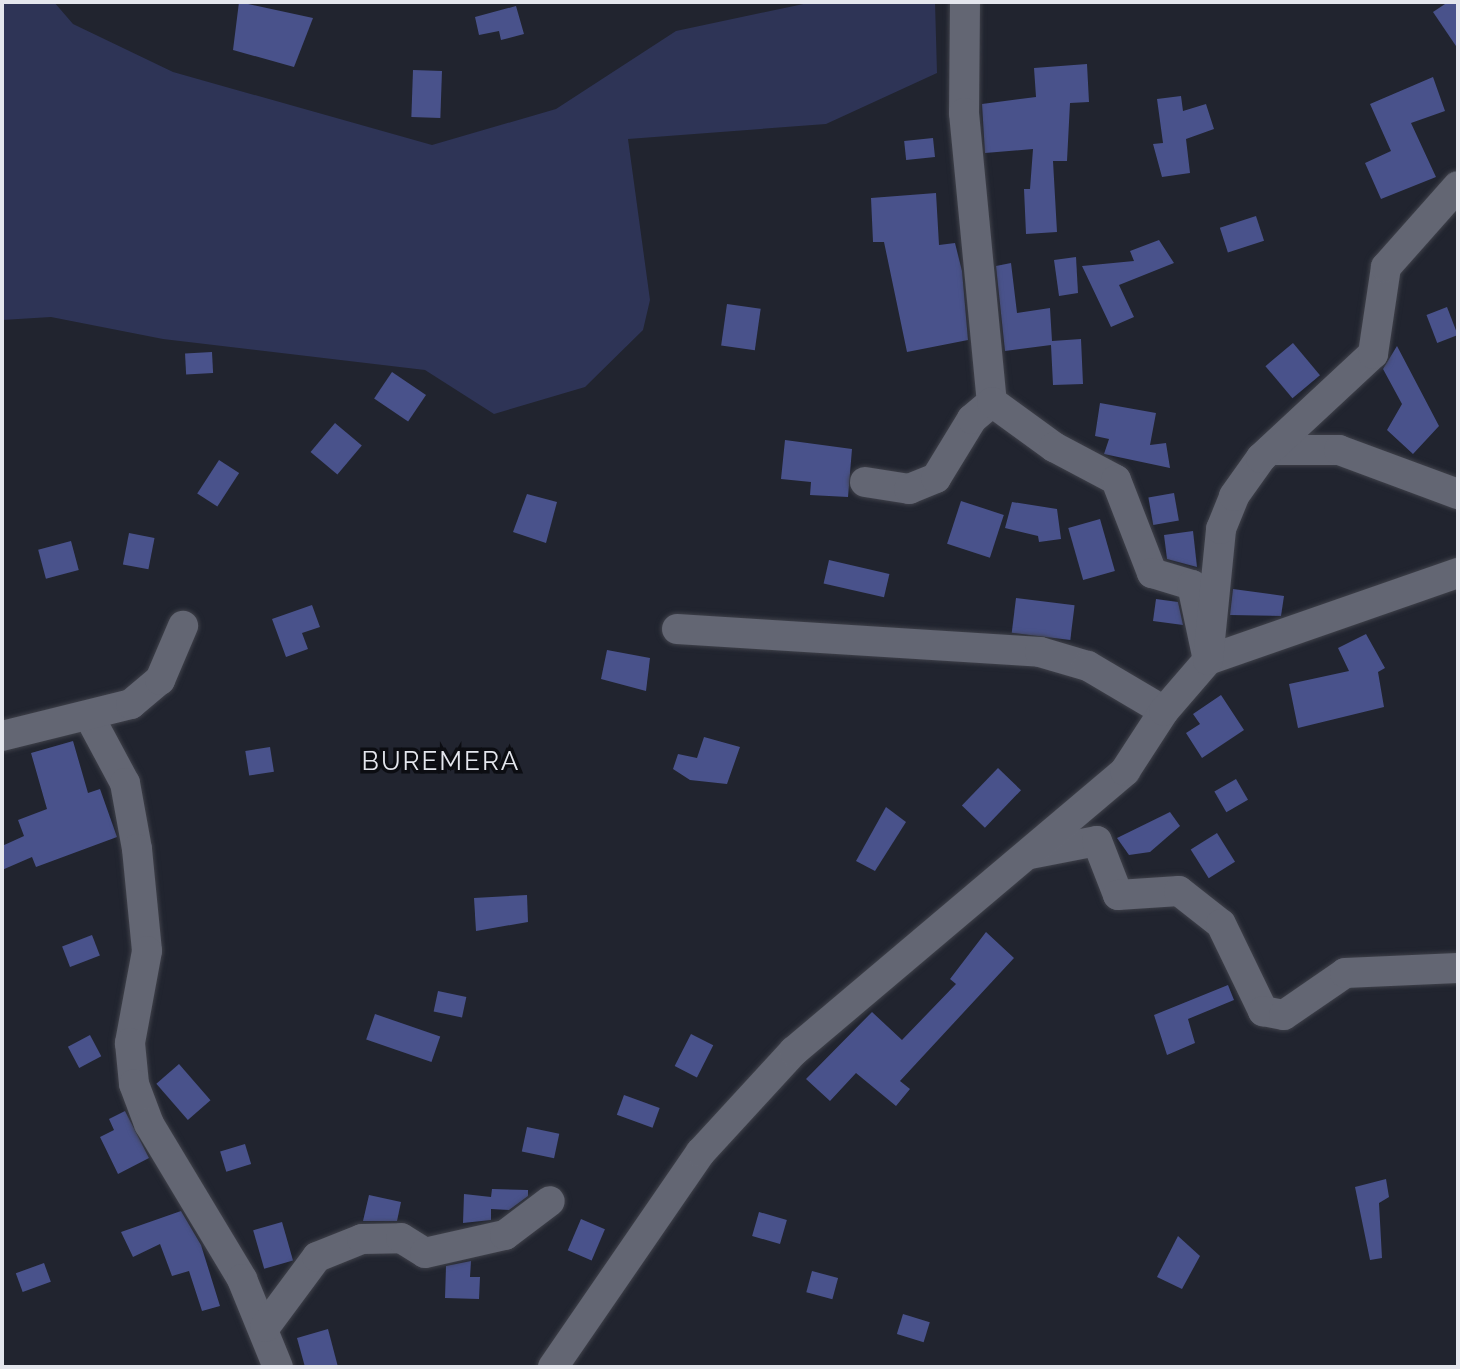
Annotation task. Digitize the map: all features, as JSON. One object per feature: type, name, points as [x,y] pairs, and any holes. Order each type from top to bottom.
[{"type":"street","points":[[965,2],[964,113],[992,402],[1054,447],[1116,480],[1152,573],[1192,585],[1208,660]]},
{"type":"street","points":[[1208,660],[1221,529],[1234,496],[1270,450],[1373,354],[1386,268],[1458,186]]},
{"type":"street","points":[[865,482],[909,489],[936,478],[972,419],[992,402]]},
{"type":"street","points":[[1270,450],[1339,450],[1458,494]]},
{"type":"street","points":[[553,1367],[685,1174],[748,1101],[825,1024],[1125,771],[1164,711],[1208,660],[1458,573]]},
{"type":"street","points":[[2,736],[131,704],[160,680],[183,626]]},
{"type":"street","points":[[677,629],[1040,652],[1088,666],[1164,711]]},
{"type":"street","points":[[89,716],[125,783],[136,849],[147,951],[130,1043],[134,1084],[149,1124],[265,1327],[278,1367]]},
{"type":"street","points":[[1026,854],[1097,841],[1118,895],[1179,891],[1221,924],[1263,1011],[1284,1015],[1345,973],[1458,968]]},
{"type":"street","points":[[265,1327],[317,1257],[362,1239],[401,1238],[425,1253],[505,1235],[550,1201]]},
{"type":"shaded area","points":[[2,2],[54,2],[73,24],[173,72],[432,145],[556,109],[676,31],[813,2],[935,2],[937,73],[826,124],[628,139],[650,300],[643,330],[585,387],[494,414],[425,370],[163,339],[51,317],[2,320]]},
{"type":"building","points":[[239,2],[313,18],[294,67],[233,50]]},
{"type":"building","points":[[1448,2],[1458,2],[1458,49],[1433,12]]},
{"type":"building","points":[[516,6],[524,34],[501,40],[499,31],[479,35],[475,17]]},
{"type":"building","points":[[1087,64],[1089,102],[1070,103],[1067,161],[1053,161],[1057,232],[1026,234],[1024,189],[1030,189],[1033,149],[985,153],[982,104],[1036,97],[1034,68]]},
{"type":"building","points":[[413,70],[442,71],[440,118],[411,117]]},
{"type":"building","points":[[1433,77],[1445,111],[1411,123],[1436,177],[1381,199],[1365,163],[1391,151],[1370,104]]},
{"type":"building","points":[[1181,96],[1183,111],[1206,104],[1214,129],[1186,139],[1190,173],[1162,177],[1153,144],[1163,143],[1157,99]]},
{"type":"building","points":[[933,138],[935,157],[906,160],[904,141]]},
{"type":"building","points":[[936,193],[939,245],[955,243],[962,271],[968,340],[907,352],[884,242],[873,242],[871,198]]},
{"type":"building","points":[[1256,216],[1264,241],[1228,252],[1220,228]]},
{"type":"building","points":[[1159,240],[1174,263],[1119,285],[1134,317],[1111,327],[1082,266],[1134,261],[1130,251]]},
{"type":"building","points":[[1076,257],[1078,293],[1059,296],[1054,260]]},
{"type":"building","points":[[1011,263],[1017,313],[1050,308],[1052,341],[1081,339],[1083,384],[1053,385],[1051,345],[1005,351],[996,266]]},
{"type":"building","points":[[727,304],[761,309],[755,350],[721,346]]},
{"type":"building","points":[[1447,307],[1458,335],[1437,343],[1426,315]]},
{"type":"building","points":[[1293,343],[1320,375],[1292,398],[1265,366]]},
{"type":"building","points":[[1397,346],[1439,426],[1413,454],[1387,430],[1402,404],[1383,369]]},
{"type":"building","points":[[212,352],[213,373],[186,374],[185,353]]},
{"type":"building","points":[[392,372],[426,395],[408,421],[374,399]]},
{"type":"building","points":[[1100,403],[1156,413],[1150,445],[1166,443],[1170,468],[1104,454],[1109,439],[1095,436]]},
{"type":"building","points":[[335,423],[362,445],[337,475],[311,452]]},
{"type":"building","points":[[785,440],[852,449],[848,497],[810,495],[811,482],[781,479]]},
{"type":"building","points":[[219,460],[239,473],[217,507],[197,494]]},
{"type":"building","points":[[1174,493],[1179,521],[1153,525],[1148,498]]},
{"type":"building","points":[[527,494],[557,502],[546,543],[513,532]]},
{"type":"building","points":[[961,501],[1004,515],[990,558],[947,544]]},
{"type":"building","points":[[1012,502],[1057,509],[1061,539],[1039,542],[1038,536],[1005,528]]},
{"type":"building","points":[[1100,519],[1115,571],[1083,580],[1068,528]]},
{"type":"building","points":[[1193,531],[1197,567],[1167,559],[1164,535]]},
{"type":"building","points":[[129,533],[155,538],[148,569],[123,564]]},
{"type":"building","points":[[71,541],[79,570],[46,579],[38,550]]},
{"type":"building","points":[[829,560],[889,574],[884,597],[824,583]]},
{"type":"building","points":[[1233,589],[1284,596],[1281,616],[1230,615]]},
{"type":"building","points":[[1016,598],[1075,605],[1070,640],[1012,633]]},
{"type":"building","points":[[1156,599],[1178,602],[1183,625],[1153,621]]},
{"type":"building","points":[[312,605],[320,627],[302,633],[308,649],[286,657],[272,619]]},
{"type":"building","points":[[1366,634],[1385,668],[1378,672],[1384,707],[1298,728],[1289,684],[1349,671],[1338,648]]},
{"type":"building","points":[[607,650],[650,658],[646,691],[601,679]]},
{"type":"building","points":[[1221,695],[1244,730],[1202,758],[1186,733],[1200,724],[1193,714]]},
{"type":"building","points":[[704,737],[740,747],[727,784],[690,780],[673,769],[678,754],[697,758]]},
{"type":"building","points":[[73,741],[88,793],[100,789],[117,837],[36,867],[32,857],[2,870],[2,846],[24,836],[18,820],[47,809],[31,753]]},
{"type":"building","points":[[270,747],[274,772],[249,776],[245,751]]},
{"type":"building","points":[[998,768],[1021,790],[985,828],[962,805]]},
{"type":"building","points":[[1236,779],[1248,800],[1226,812],[1214,792]]},
{"type":"building","points":[[886,807],[906,822],[875,871],[856,861]]},
{"type":"building","points":[[1170,812],[1180,826],[1150,852],[1129,855],[1117,838]]},
{"type":"building","points":[[1217,833],[1235,862],[1209,878],[1191,849]]},
{"type":"building","points":[[527,895],[528,922],[476,931],[474,898]]},
{"type":"building","points":[[986,932],[1014,958],[900,1081],[910,1089],[896,1106],[856,1073],[830,1101],[806,1079],[872,1012],[902,1040],[956,984],[950,979]]},
{"type":"building","points":[[92,935],[100,956],[70,967],[62,946]]},
{"type":"building","points":[[1228,985],[1234,1000],[1188,1019],[1195,1043],[1167,1055],[1154,1015]]},
{"type":"building","points":[[438,991],[466,997],[462,1018],[434,1012]]},
{"type":"building","points":[[375,1014],[440,1036],[431,1062],[366,1040]]},
{"type":"building","points":[[691,1034],[713,1045],[697,1077],[675,1066]]},
{"type":"building","points":[[90,1035],[101,1056],[79,1068],[68,1047]]},
{"type":"building","points":[[179,1064],[210,1100],[188,1120],[156,1084]]},
{"type":"building","points":[[624,1095],[660,1108],[653,1128],[617,1115]]},
{"type":"building","points":[[125,1111],[149,1158],[118,1174],[100,1137],[114,1130],[109,1119]]},
{"type":"building","points":[[527,1127],[559,1134],[554,1158],[522,1151]]},
{"type":"building","points":[[245,1144],[251,1164],[226,1172],[220,1152]]},
{"type":"building","points":[[1386,1179],[1389,1197],[1379,1203],[1382,1258],[1370,1260],[1355,1187]]},
{"type":"building","points":[[492,1189],[528,1190],[528,1196],[509,1210],[491,1209],[491,1220],[463,1223],[464,1194],[491,1197]]},
{"type":"building","points":[[369,1195],[401,1202],[397,1221],[363,1221]]},
{"type":"building","points":[[181,1211],[201,1245],[220,1306],[202,1311],[189,1271],[172,1276],[160,1244],[133,1257],[121,1232]]},
{"type":"building","points":[[759,1212],[787,1220],[780,1244],[752,1236]]},
{"type":"building","points":[[581,1219],[605,1229],[592,1260],[568,1250]]},
{"type":"building","points":[[282,1222],[293,1260],[264,1269],[253,1230]]},
{"type":"building","points":[[1178,1236],[1200,1256],[1182,1289],[1157,1277]]},
{"type":"building","points":[[471,1261],[470,1277],[480,1277],[479,1299],[445,1298],[446,1266]]},
{"type":"building","points":[[44,1263],[51,1282],[23,1292],[16,1273]]},
{"type":"building","points":[[812,1271],[838,1278],[832,1299],[806,1292]]},
{"type":"building","points":[[903,1314],[930,1322],[924,1342],[897,1334]]},
{"type":"building","points":[[328,1329],[338,1367],[305,1367],[297,1338]]},
{"type":"district","name":"BUREMERA","points":[[441,762]]}]
